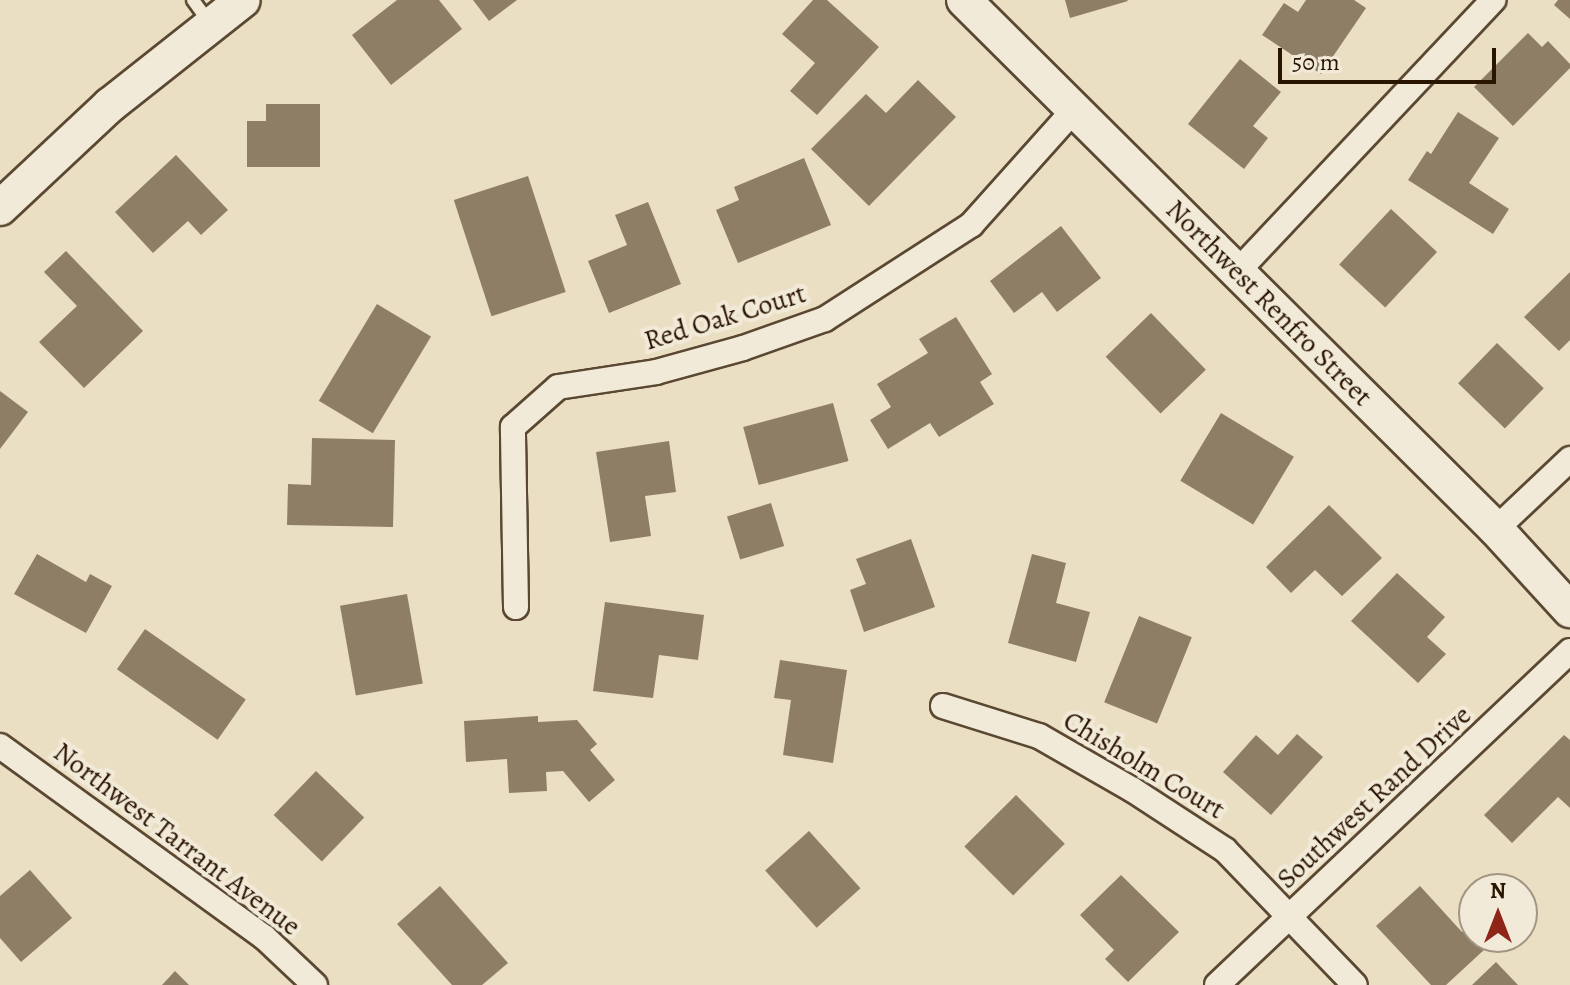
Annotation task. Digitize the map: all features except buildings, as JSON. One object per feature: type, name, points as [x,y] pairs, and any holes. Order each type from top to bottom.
[{"type":"main road","points":[[0,208],[110,105],[202,12],[243,0]]},
{"type":"main road","name":"Northwest Renfro Street","points":[[964,0],[1496,529],[1570,610]]},
{"type":"street","points":[[1237,272],[1493,0]]},
{"type":"street","name":"Red Oak Court","points":[[516,607],[513,427],[558,387],[656,372],[743,348],[825,319],[971,225],[1074,110]]},
{"type":"street","points":[[1496,529],[1570,459]]},
{"type":"street","name":"Southwest Rand Drive","points":[[1217,985],[1570,651]]},
{"type":"street","name":"Chisholm Court","points":[[943,706],[1039,736],[1133,790],[1225,850],[1355,985]]},
{"type":"street","name":"Northwest Tarrant Avenue","points":[[0,746],[264,937],[315,985]]}]
